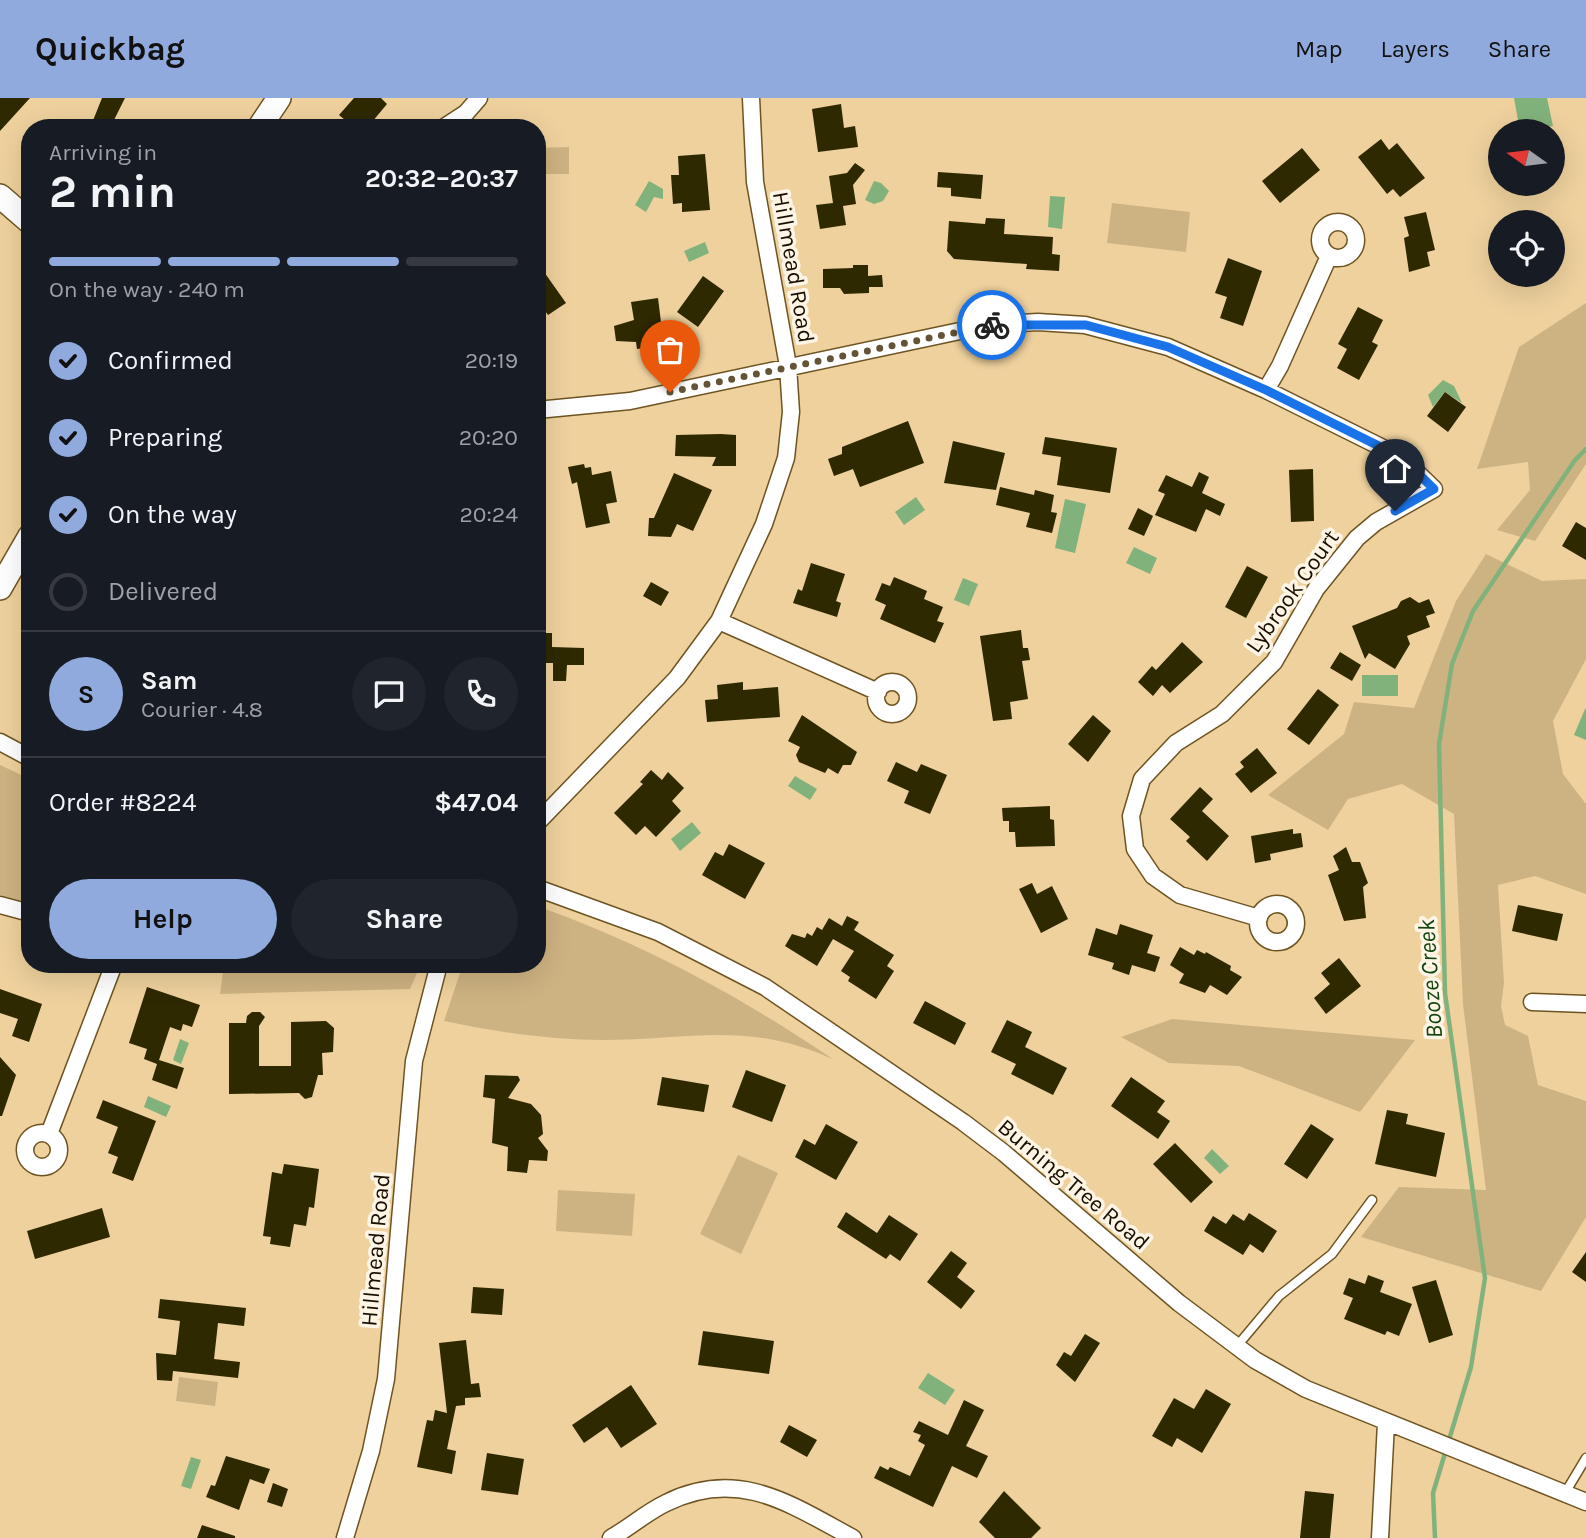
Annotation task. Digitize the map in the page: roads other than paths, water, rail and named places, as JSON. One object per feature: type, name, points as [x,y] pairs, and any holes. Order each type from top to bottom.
[{"type":"main road","points":[[265,119],[279,98]]},
{"type":"main road","points":[[0,196],[21,214]]},
{"type":"main road","points":[[0,588],[21,552]]},
{"type":"street","points":[[457,119],[479,98]]},
{"type":"street","name":"Hillmead Road","points":[[546,814],[677,678],[719,621],[764,524],[786,458],[791,412],[788,366],[755,182],[751,98]]},
{"type":"street","points":[[546,409],[630,401],[988,325],[1050,323],[1086,325],[1127,334],[1168,347],[1266,390],[1280,366],[1329,256]]},
{"type":"street","name":"Lybrook Court","points":[[1259,918],[1180,895],[1153,876],[1135,849],[1131,816],[1142,779],[1176,743],[1222,714],[1274,662],[1316,589],[1357,538],[1376,522],[1434,489],[1401,457],[1266,390]]},
{"type":"street","points":[[719,621],[878,692]]},
{"type":"street","points":[[0,742],[21,753]]},
{"type":"street","name":"Burning Tree Road","points":[[546,891],[658,932],[765,987],[984,1137],[1179,1303],[1237,1346],[1306,1389],[1586,1502]]},
{"type":"street","points":[[0,905],[21,911]]},
{"type":"street","points":[[49,1135],[111,973]]},
{"type":"street","name":"Hillmead Road","points":[[351,1536],[386,1378],[414,1061],[437,973]]},
{"type":"street","points":[[1532,1002],[1586,1004]]},
{"type":"street","points":[[1380,1538],[1386,1423]]},
{"type":"street","points":[[611,1538],[665,1503],[704,1488],[728,1486],[753,1490],[792,1506],[853,1538]]},
{"type":"lane","points":[[1237,1346],[1279,1296],[1332,1254],[1372,1200]]},
{"type":"lane","points":[[1565,1493],[1586,1458]]},
{"type":"waterway","name":"Booze Creek","points":[[1435,1538],[1433,1493],[1471,1367],[1485,1278],[1445,993],[1439,744],[1452,664],[1473,611],[1575,460],[1586,449]]}]
